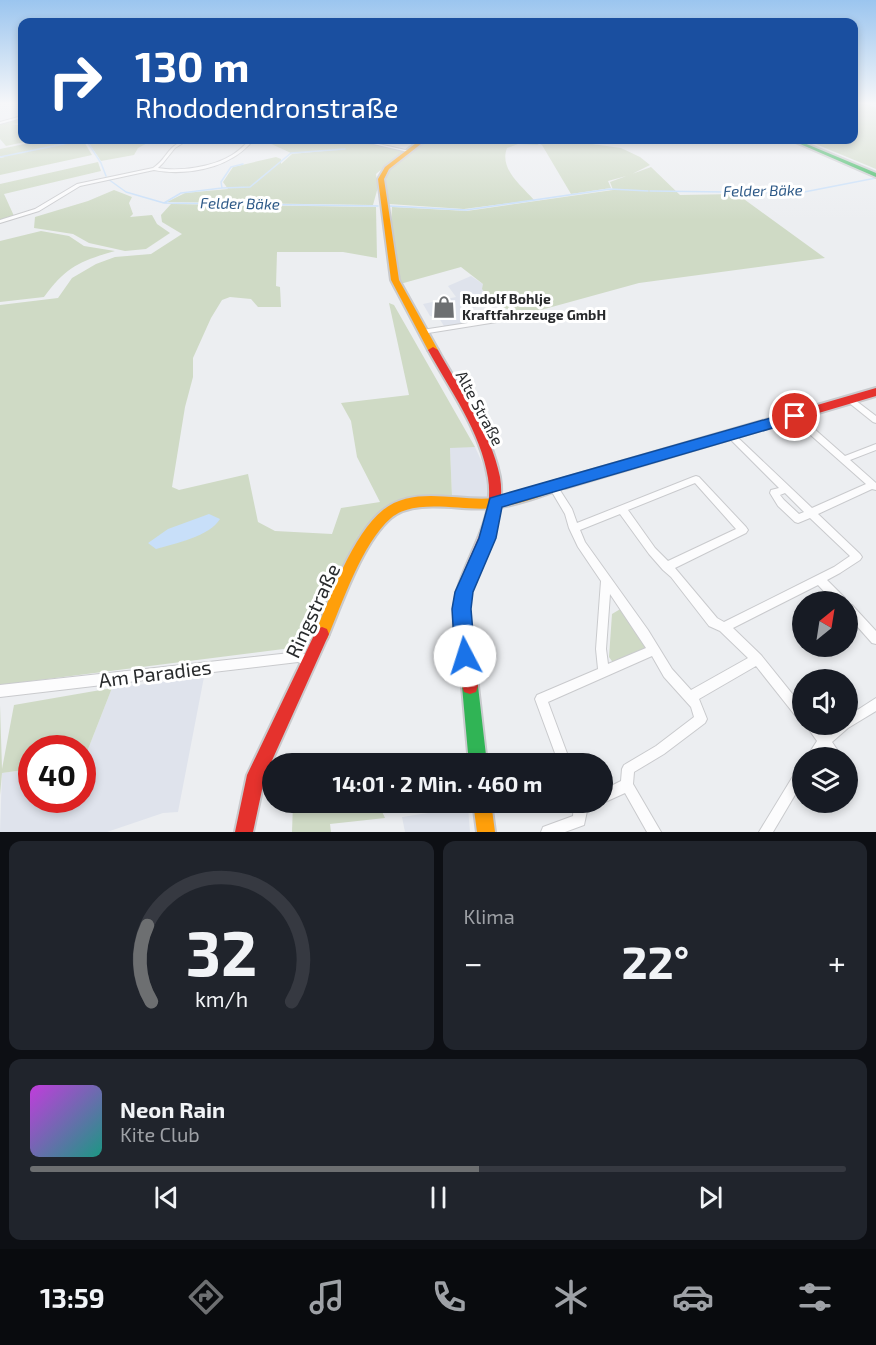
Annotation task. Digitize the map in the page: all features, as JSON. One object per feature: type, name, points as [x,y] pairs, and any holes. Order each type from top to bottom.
[{"type":"main road","points":[[408,151],[418,144]]},
{"type":"main road","points":[[804,144],[876,174]]},
{"type":"main road","points":[[809,144],[876,174]]},
{"type":"main road","name":"Alte Straße","points":[[408,151],[381,175],[395,280],[486,451],[494,478],[495,502],[490,530],[466,586],[462,602],[465,656],[477,753]]},
{"type":"main road","name":"Ringstraße","points":[[244,832],[256,775],[356,561],[373,530],[388,512],[408,503],[495,502],[876,392]]},
{"type":"main road","points":[[483,813],[486,832]]},
{"type":"street","points":[[154,169],[161,164],[170,148],[178,144]]},
{"type":"street","points":[[0,222],[32,212],[79,185],[154,169],[177,170],[225,160],[236,155],[248,144]]},
{"type":"street","points":[[376,144],[408,151]]},
{"type":"street","points":[[422,332],[507,319]]},
{"type":"street","points":[[851,400],[876,420]]},
{"type":"street","points":[[730,435],[785,489],[774,493],[798,519],[874,486],[800,421]]},
{"type":"street","points":[[843,460],[876,447]]},
{"type":"street","points":[[574,528],[696,479],[743,530],[666,567]]},
{"type":"street","points":[[553,487],[569,512],[574,528],[606,580],[644,634],[668,674],[691,697],[701,719],[660,750],[628,769],[627,785],[654,832]]},
{"type":"street","points":[[622,509],[666,567],[713,622],[724,627],[757,659],[792,703]]},
{"type":"street","points":[[724,627],[857,557],[810,513]]},
{"type":"street","points":[[819,579],[830,591]]},
{"type":"street","points":[[604,672],[602,649],[606,580]]},
{"type":"street","points":[[858,620],[876,639]]},
{"type":"street","points":[[561,753],[541,699],[653,650]]},
{"type":"street","name":"Am Paradies","points":[[0,691],[299,657],[309,662]]},
{"type":"street","points":[[691,697],[757,659]]},
{"type":"street","points":[[858,715],[876,704]]},
{"type":"street","points":[[820,735],[828,746],[837,735]]},
{"type":"street","points":[[613,792],[627,785]]},
{"type":"street","points":[[766,832],[792,789]]},
{"type":"street","points":[[548,832],[579,820],[581,813]]},
{"type":"shaded area","points":[[471,276],[483,284],[491,300],[495,302],[473,308],[483,322],[444,326],[439,318],[430,316],[423,304],[456,297],[448,286]]},
{"type":"shaded area","points":[[450,447],[475,447],[486,471],[488,499],[452,497]]},
{"type":"shaded area","points":[[204,677],[178,812],[163,813],[107,832],[0,832],[2,773],[18,771],[18,813],[96,813],[96,735],[94,735],[112,688]]},
{"type":"shaded area","points":[[428,813],[468,813],[470,832],[405,832],[402,817]]},
{"type":"green space","points":[[3,143],[18,143],[18,143],[6,146]]},
{"type":"green space","points":[[876,143],[876,169],[816,144]]},
{"type":"green space","points":[[24,144],[85,144],[92,155],[0,175],[0,158],[5,157],[0,156],[0,149]]},
{"type":"green space","points":[[89,144],[146,144],[138,148],[134,155],[101,161]]},
{"type":"green space","points":[[271,144],[372,144],[403,151],[376,174],[378,187],[373,205],[167,202],[185,193],[228,189],[223,182],[233,167],[276,157],[281,159],[281,164],[292,154],[345,149],[291,153]]},
{"type":"green space","points":[[421,144],[518,144],[507,148],[506,163],[513,176],[534,200],[464,209],[389,204],[385,176],[388,170]]},
{"type":"green space","points":[[540,144],[592,144],[621,148],[640,157],[650,165],[630,175],[608,181],[611,188],[571,194]]},
{"type":"green space","points":[[98,162],[101,171],[4,194],[14,216],[0,221],[0,184]]},
{"type":"green space","points":[[651,167],[680,195],[737,194],[825,258],[639,283],[519,316],[491,300],[482,289],[483,284],[461,267],[400,284],[398,280],[391,224],[392,207],[467,211],[613,190],[610,182]]},
{"type":"green space","points":[[114,190],[132,197],[129,203],[133,214],[130,217],[152,215],[157,224],[170,233],[146,249],[125,251],[89,243],[73,234],[34,228],[35,217],[88,201]]},
{"type":"green space","points":[[171,204],[376,207],[377,258],[343,252],[277,252],[276,286],[280,287],[281,307],[258,307],[251,299],[230,297],[222,300],[193,358],[193,377],[185,407],[172,487],[179,490],[248,474],[258,522],[275,531],[332,534],[341,508],[380,502],[357,457],[351,421],[341,403],[409,395],[389,303],[394,305],[475,447],[450,448],[452,497],[434,499],[378,517],[363,535],[358,535],[363,536],[307,646],[0,685],[0,305],[58,298],[72,278],[96,264],[115,257],[151,254],[182,234],[162,222],[161,215]]},
{"type":"green space","points":[[41,231],[69,236],[84,246],[115,251],[75,266],[59,279],[44,297],[0,302],[0,241]]},
{"type":"green space","points":[[622,608],[648,646],[614,664],[609,657],[612,614]]},
{"type":"green space","points":[[112,688],[94,735],[18,735],[18,771],[2,773],[0,795],[0,705],[2,769],[14,705]]},
{"type":"green space","points":[[293,813],[383,813],[385,818],[330,824],[331,832],[292,832]]},
{"type":"water","points":[[209,514],[220,519],[200,535],[156,549],[148,543],[168,529]]},
{"type":"waterway","points":[[0,157],[63,144]]},
{"type":"waterway","name":"Felder Bäke","points":[[89,144],[101,163],[106,176]]},
{"type":"waterway","points":[[222,188],[250,187],[291,153],[345,149]]},
{"type":"waterway","points":[[222,188],[221,182],[231,167],[243,164]]},
{"type":"waterway","name":"Felder Bäke","points":[[650,191],[799,193],[876,178]]},
{"type":"waterway","name":"Felder Bäke","points":[[108,179],[126,192],[164,203]]},
{"type":"waterway","points":[[164,203],[181,193],[222,188]]},
{"type":"waterway","name":"Felder Bäke","points":[[389,206],[466,210],[610,189],[648,191]]},
{"type":"waterway","name":"Felder Bäke","points":[[164,203],[378,206]]},
{"type":"traffic: fast","points":[[803,144],[876,175]]},
{"type":"traffic: fast","points":[[470,686],[477,753]]},
{"type":"traffic: slow","points":[[418,144],[387,168],[381,179],[395,280],[433,350]]},
{"type":"traffic: slow","points":[[322,634],[359,553],[377,524],[398,507],[424,502],[482,504],[503,502],[565,483]]},
{"type":"traffic: slow","points":[[483,813],[486,832]]},
{"type":"traffic: jam","points":[[433,350],[477,430],[494,478],[495,494],[491,522],[462,601],[462,625],[470,686]]},
{"type":"traffic: jam","points":[[565,483],[876,392]]},
{"type":"traffic: jam","points":[[244,832],[256,775],[322,634]]},
{"type":"place","name":"Rudolf Bohlje Kraftfahrzeuge GmbH","points":[[444,307]]},
{"type":"route","points":[[465,656],[462,602],[493,520],[495,502],[795,416]]}]
